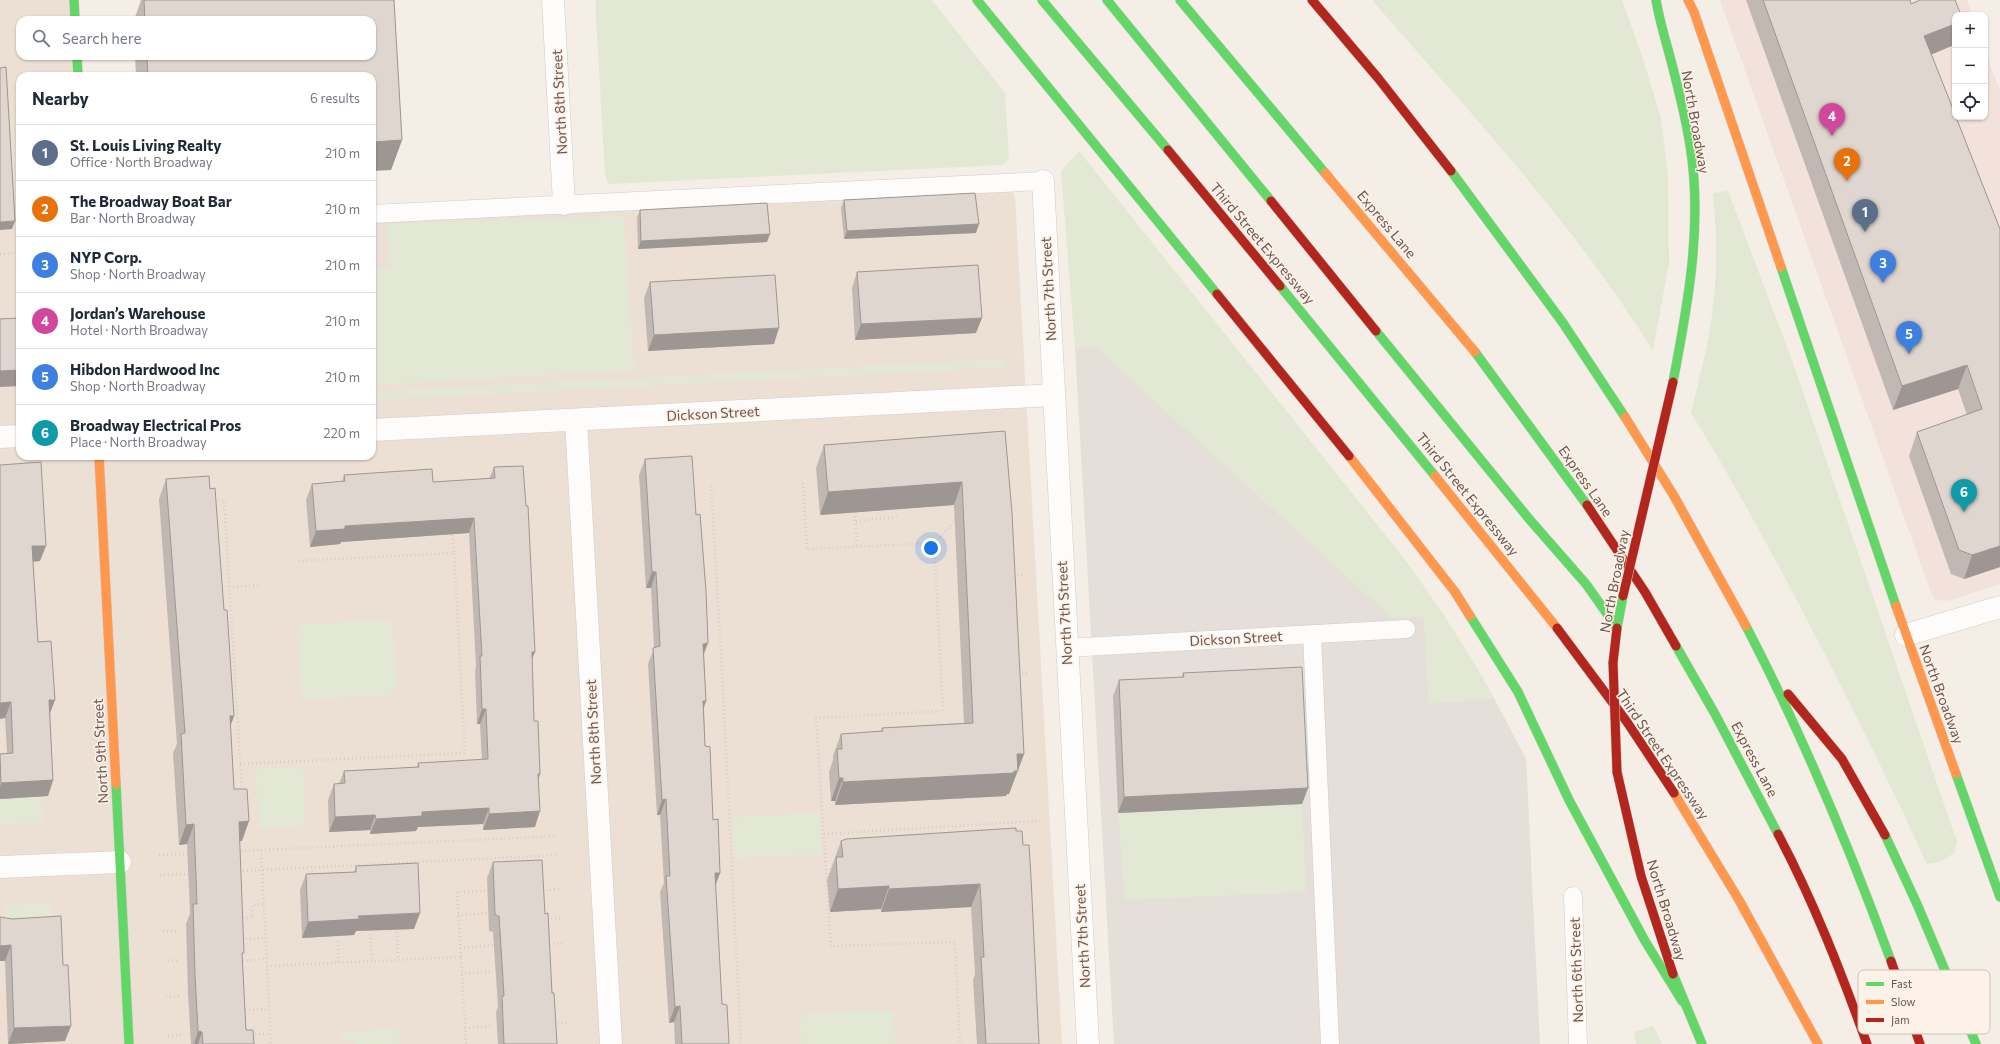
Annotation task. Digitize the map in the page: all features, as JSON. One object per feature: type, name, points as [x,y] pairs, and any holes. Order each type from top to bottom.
[{"type":"main road","points":[[74,0],[75,16]]},
{"type":"main road","points":[[977,0],[1384,500],[1456,592],[1518,692],[1569,800],[1645,941],[1682,1001]]},
{"type":"main road","name":"Third Street Expressway","points":[[1042,0],[1388,417],[1532,595],[1605,692],[1706,843],[1765,943],[1818,1044]]},
{"type":"main road","points":[[1107,0],[1530,520],[1586,584],[1618,628]]},
{"type":"main road","name":"Express Lane","points":[[1180,0],[1467,342],[1578,492],[1645,592],[1715,714],[1801,878],[1836,958],[1858,1019]]},
{"type":"main road","points":[[1312,0],[1458,180],[1530,276],[1602,379],[1660,472],[1717,573],[1770,673],[1830,803],[1870,902],[1894,970]]},
{"type":"main road","name":"North Broadway","points":[[1688,0],[1694,12],[1906,635],[2000,897]]},
{"type":"main road","name":"North Broadway","points":[[1655,2],[1684,116],[1692,160],[1695,220],[1693,271],[1684,328],[1673,382],[1623,596],[1618,628],[1613,663],[1617,772],[1640,876],[1657,931],[1682,1001],[1702,1044]]},
{"type":"main road","points":[[77,60],[78,72]]},
{"type":"main road","name":"North 9th Street","points":[[99,460],[130,1044]]},
{"type":"main road","points":[[1770,673],[1818,728],[1848,768],[1871,809],[1901,869],[1944,970]]},
{"type":"main road","name":"Express Lane","points":[[1863,1034],[1867,1044]]},
{"type":"main road","points":[[1916,1034],[1920,1044]]},
{"type":"main road","points":[[1972,1034],[1976,1044]]},
{"type":"street","name":"North 8th Street","points":[[553,0],[564,204]]},
{"type":"street","name":"North 7th Street","points":[[1042,181],[1088,1044]]},
{"type":"street","name":"Dickson Street","points":[[376,430],[1054,395]]},
{"type":"street","name":"North 8th Street","points":[[576,420],[610,1044]]},
{"type":"street","points":[[0,437],[16,436]]},
{"type":"street","points":[[1906,635],[2000,607]]},
{"type":"street","points":[[0,867],[120,862]]},
{"type":"lane","points":[[376,214],[1042,181]]},
{"type":"lane","name":"Dickson Street","points":[[1066,648],[1406,629]]},
{"type":"lane","points":[[1312,634],[1330,1044]]},
{"type":"lane","name":"North 6th Street","points":[[1573,896],[1578,1044]]},
{"type":"path","points":[[0,254],[16,253]]},
{"type":"path","points":[[803,483],[807,549],[934,543],[957,519]]},
{"type":"path","points":[[711,486],[741,1044]]},
{"type":"path","points":[[209,501],[224,500],[242,794]]},
{"type":"path","points":[[855,512],[857,547]]},
{"type":"path","points":[[856,521],[897,517]]},
{"type":"path","points":[[240,764],[465,753],[452,530]]},
{"type":"path","points":[[934,543],[943,711],[816,718],[831,946],[955,942],[960,1044]]},
{"type":"path","points":[[297,561],[454,553]]},
{"type":"path","points":[[1011,575],[1022,575]]},
{"type":"path","points":[[229,587],[260,585]]},
{"type":"path","points":[[1011,674],[1030,673]]},
{"type":"path","points":[[824,834],[1037,821]]},
{"type":"path","points":[[230,852],[557,836]]},
{"type":"path","points":[[261,850],[271,1044]]},
{"type":"path","points":[[159,855],[190,854]]},
{"type":"path","points":[[238,871],[558,855]]},
{"type":"path","points":[[407,863],[407,869]]},
{"type":"path","points":[[366,865],[366,871]]},
{"type":"path","points":[[312,867],[314,884]]},
{"type":"path","points":[[160,875],[192,874]]},
{"type":"path","points":[[546,890],[560,889]]},
{"type":"path","points":[[466,1044],[457,892],[488,891]]},
{"type":"path","points":[[240,918],[253,917],[252,905],[264,904]]},
{"type":"path","points":[[458,915],[489,913]]},
{"type":"path","points":[[0,918],[5,917]]},
{"type":"path","points":[[547,919],[562,918]]},
{"type":"path","points":[[163,931],[178,930]]},
{"type":"path","points":[[397,932],[398,960]]},
{"type":"path","points":[[370,934],[372,961]]},
{"type":"path","points":[[242,939],[265,938]]},
{"type":"path","points":[[338,941],[338,963]]},
{"type":"path","points":[[549,944],[563,943]]},
{"type":"path","points":[[460,948],[494,945]]},
{"type":"path","points":[[267,966],[460,957]]},
{"type":"path","points":[[243,961],[266,959]]},
{"type":"path","points":[[164,960],[180,961]]},
{"type":"path","points":[[462,974],[491,971]]},
{"type":"path","points":[[166,997],[181,996]]},
{"type":"path","points":[[245,1010],[269,1009]]},
{"type":"path","points":[[554,1024],[568,1023]]},
{"type":"path","points":[[465,1028],[492,1026]]},
{"type":"path","points":[[168,1036],[184,1034]]},
{"type":"path","points":[[248,1034],[270,1034]]},
{"type":"shaded area","points":[[0,0],[74,0],[75,16],[16,16],[16,60],[77,60],[78,72],[16,72],[16,460],[376,460],[376,214],[1011,188],[1015,197],[1062,1044],[0,1044]]},
{"type":"shaded area","points":[[1720,0],[1967,0],[1971,12],[1952,12],[1952,120],[1988,120],[1988,58],[2000,91],[2000,584],[1947,601],[1935,600],[1931,593]]},
{"type":"shaded area","points":[[1094,346],[1424,617],[1429,703],[1494,698],[1526,759],[1540,1044],[1114,1044],[1075,348]]},
{"type":"green space","points":[[595,0],[932,0],[1005,93],[1009,159],[1002,165],[608,184],[605,174]]},
{"type":"green space","points":[[1372,0],[1622,0],[1643,59],[1661,118],[1668,176],[1669,262],[1653,351],[1590,258],[1555,213],[1520,170]]},
{"type":"green space","points":[[1079,151],[1403,557],[1451,626],[1494,698],[1429,703],[1424,617],[1392,618],[1094,346],[1075,348],[1061,171]]},
{"type":"green space","points":[[1728,191],[1792,360],[1957,842],[1954,853],[1940,862],[1927,864],[1873,750],[1797,600],[1735,487],[1691,413],[1705,355],[1713,311],[1716,232],[1713,193]]},
{"type":"green space","points":[[624,216],[634,370],[376,385],[376,269],[390,268],[387,224]]},
{"type":"green space","points":[[1006,359],[1006,367],[376,400],[376,392]]},
{"type":"green space","points":[[385,620],[390,622],[392,625],[397,687],[390,695],[305,699],[302,696],[297,632],[300,627],[306,624]]},
{"type":"green space","points":[[303,767],[305,825],[259,828],[256,769]]},
{"type":"green space","points":[[41,796],[42,822],[0,824],[0,799]]},
{"type":"green space","points":[[1302,804],[1306,892],[1125,900],[1118,813]]},
{"type":"green space","points":[[820,813],[821,854],[735,858],[733,817]]},
{"type":"green space","points":[[51,903],[53,932],[6,935],[5,906]]},
{"type":"green space","points":[[889,1010],[894,1012],[895,1044],[801,1044],[800,1019],[807,1013]]},
{"type":"green space","points":[[1653,1026],[1662,1044],[1636,1044],[1634,1032]]},
{"type":"green space","points":[[395,1029],[399,1033],[399,1044],[356,1044],[350,1039],[343,1043],[342,1032]]},
{"type":"building","points":[[144,0],[394,0],[402,140],[376,142],[376,72],[148,72],[147,60],[376,60],[376,16],[145,16]]},
{"type":"building","points":[[1763,0],[1910,0],[1911,4],[1920,0],[1955,0],[1960,12],[1952,12],[1952,25],[1924,36],[1952,106],[1952,120],[1957,120],[2000,229],[2000,546],[1972,555],[1959,550],[1917,432],[1982,409],[1967,365],[1902,386]]},
{"type":"building","points":[[6,67],[15,221],[0,222],[0,68]]},
{"type":"building","points":[[975,193],[979,224],[847,231],[844,200]]},
{"type":"building","points":[[767,203],[770,234],[641,241],[640,210]]},
{"type":"building","points":[[978,265],[982,318],[861,324],[857,272]]},
{"type":"building","points":[[775,275],[779,328],[654,335],[650,282]]},
{"type":"building","points":[[16,318],[16,370],[0,371],[0,319]]},
{"type":"building","points":[[1005,431],[1012,513],[1024,754],[1017,754],[1018,771],[1014,771],[1014,773],[843,782],[843,778],[839,778],[837,749],[842,749],[841,734],[883,731],[882,728],[973,723],[962,482],[828,492],[824,445]]},
{"type":"building","points":[[692,456],[696,515],[700,514],[706,591],[708,643],[703,644],[706,701],[703,701],[705,746],[710,747],[713,820],[718,819],[720,873],[715,873],[722,1004],[727,1005],[729,1044],[682,1044],[680,1006],[675,1007],[666,876],[670,876],[666,799],[662,800],[653,648],[660,646],[656,572],[652,572],[645,459]]},
{"type":"building","points":[[41,462],[46,546],[32,546],[38,642],[51,641],[55,700],[49,700],[53,780],[1,783],[0,754],[13,753],[11,702],[0,703],[0,465]]},
{"type":"building","points":[[523,466],[526,506],[528,506],[535,652],[532,652],[534,721],[538,721],[540,811],[489,814],[489,808],[422,812],[422,816],[376,819],[375,815],[335,817],[334,784],[345,783],[344,771],[419,767],[418,763],[488,759],[486,709],[482,709],[480,656],[482,656],[474,518],[345,526],[345,529],[316,531],[312,484],[345,481],[344,475],[432,469],[433,482],[495,478],[494,467]]},
{"type":"building","points":[[209,476],[210,489],[215,488],[224,610],[227,610],[234,716],[230,716],[234,789],[247,789],[249,821],[239,822],[244,953],[242,953],[246,1030],[253,1030],[254,1044],[203,1044],[202,1032],[198,1031],[193,904],[197,904],[194,824],[186,825],[181,734],[185,733],[166,479]]},
{"type":"building","points":[[1302,667],[1308,788],[1124,797],[1119,680],[1184,677],[1183,673]]},
{"type":"building","points":[[1016,828],[1016,831],[1022,831],[1023,845],[1029,845],[1039,1044],[986,1044],[981,957],[984,957],[980,884],[889,889],[889,886],[838,889],[836,857],[843,857],[841,841],[846,839]]},
{"type":"building","points":[[542,860],[545,914],[548,913],[552,993],[554,993],[557,1044],[504,1044],[502,996],[504,996],[499,916],[495,915],[493,862]]},
{"type":"building","points":[[418,863],[420,913],[358,916],[360,919],[308,922],[306,874],[356,872],[356,866]]},
{"type":"building","points":[[61,916],[63,965],[68,965],[71,1026],[14,1028],[11,945],[0,946],[0,917],[12,919]]},
{"type":"traffic: fast","points":[[74,0],[75,16]]},
{"type":"traffic: fast","points":[[977,0],[1217,294]]},
{"type":"traffic: fast","points":[[1042,0],[1168,150]]},
{"type":"traffic: fast","points":[[1107,0],[1271,201]]},
{"type":"traffic: fast","points":[[1180,0],[1325,173]]},
{"type":"traffic: fast","points":[[1656,0],[1683,110],[1694,175],[1695,204],[1692,264],[1684,323],[1673,382]]},
{"type":"traffic: fast","points":[[77,60],[78,72]]},
{"type":"traffic: fast","points":[[1451,171],[1563,323],[1625,417]]},
{"type":"traffic: fast","points":[[1781,267],[1896,606]]},
{"type":"traffic: fast","points":[[1280,286],[1435,476]]},
{"type":"traffic: fast","points":[[1376,331],[1530,520],[1586,584],[1617,628]]},
{"type":"traffic: fast","points":[[1475,352],[1587,505]]},
{"type":"traffic: fast","points":[[1617,628],[1623,596]]},
{"type":"traffic: fast","points":[[1470,616],[1518,692],[1569,800],[1645,941],[1682,1001]]},
{"type":"traffic: fast","points":[[1746,626],[1767,667],[1824,791],[1891,961]]},
{"type":"traffic: fast","points":[[1676,646],[1715,714],[1778,834]]},
{"type":"traffic: fast","points":[[1956,774],[2000,897]]},
{"type":"traffic: fast","points":[[116,784],[129,1044]]},
{"type":"traffic: fast","points":[[1885,835],[1917,904],[1945,970]]},
{"type":"traffic: fast","points":[[1673,974],[1702,1044]]},
{"type":"traffic: fast","points":[[1972,1034],[1976,1044]]},
{"type":"traffic: slow","points":[[1688,0],[1694,12],[1781,267]]},
{"type":"traffic: slow","points":[[1325,173],[1475,352]]},
{"type":"traffic: slow","points":[[1625,417],[1674,496],[1746,626]]},
{"type":"traffic: slow","points":[[1349,456],[1455,592],[1470,616]]},
{"type":"traffic: slow","points":[[99,460],[116,784]]},
{"type":"traffic: slow","points":[[1435,476],[1557,628]]},
{"type":"traffic: slow","points":[[1896,606],[1956,774]]},
{"type":"traffic: slow","points":[[1674,793],[1739,900],[1818,1044]]},
{"type":"traffic: jam","points":[[1312,0],[1378,78],[1451,171]]},
{"type":"traffic: jam","points":[[1168,150],[1280,286]]},
{"type":"traffic: jam","points":[[1271,201],[1376,331]]},
{"type":"traffic: jam","points":[[1217,294],[1349,456]]},
{"type":"traffic: jam","points":[[1623,596],[1673,382]]},
{"type":"traffic: jam","points":[[1587,505],[1645,592],[1676,646]]},
{"type":"traffic: jam","points":[[1557,628],[1627,722],[1674,793]]},
{"type":"traffic: jam","points":[[1613,663],[1617,628]]},
{"type":"traffic: jam","points":[[1613,663],[1617,772]]},
{"type":"traffic: jam","points":[[1788,694],[1842,759],[1885,835]]},
{"type":"traffic: jam","points":[[1617,772],[1641,876],[1673,974]]},
{"type":"traffic: jam","points":[[1778,834],[1803,885],[1826,938],[1858,1020]]},
{"type":"traffic: jam","points":[[1891,961],[1894,970]]},
{"type":"traffic: jam","points":[[1863,1034],[1867,1044]]},
{"type":"traffic: jam","points":[[1917,1034],[1920,1044]]},
{"type":"place","name":"Jordan’s Warehouse","points":[[1832,136]]},
{"type":"place","name":"The Broadway Boat Bar","points":[[1847,181]]},
{"type":"place","name":"St. Louis Living Realty","points":[[1865,232]]},
{"type":"place","name":"NYP Corp.","points":[[1883,283]]},
{"type":"place","name":"Hibdon Hardwood Inc","points":[[1909,354]]},
{"type":"place","name":"Broadway Electrical Pros","points":[[1964,512]]}]
